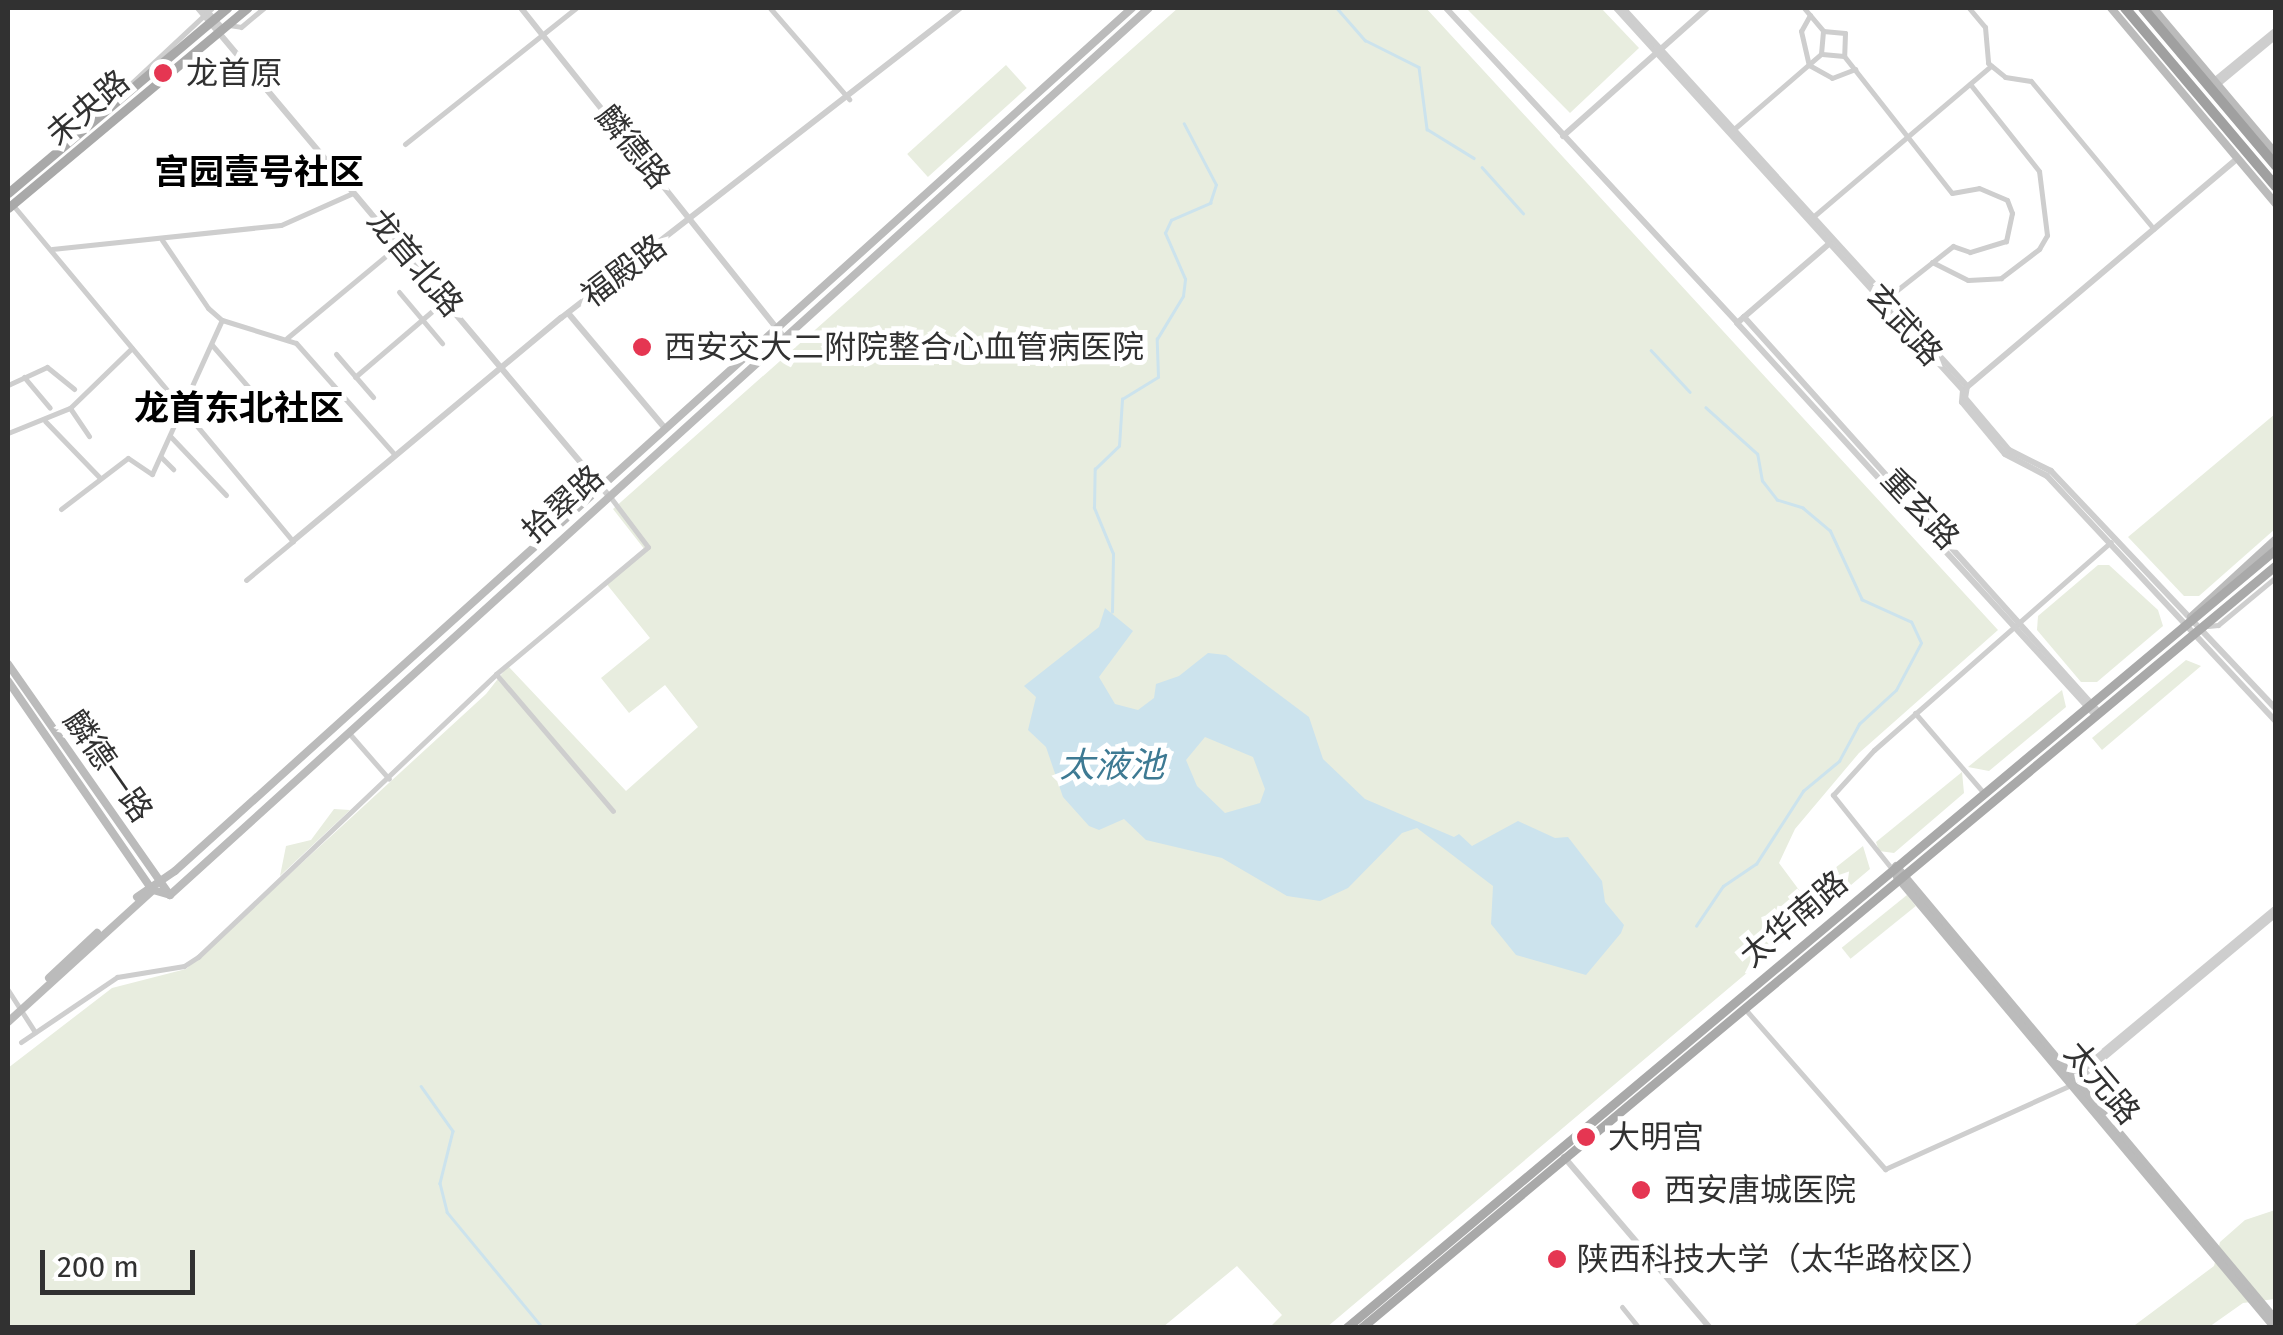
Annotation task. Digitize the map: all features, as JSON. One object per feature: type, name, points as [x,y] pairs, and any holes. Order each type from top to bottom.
[{"type":"highway","points":[[2125,8],[2276,187]]},
{"type":"highway","points":[[2142,8],[2276,166]]},
{"type":"main road","name":"未央路","points":[[9,201],[207,13],[227,8]]},
{"type":"main road","name":"未央路","points":[[9,201],[247,8]]},
{"type":"main road","name":"拾翠路","points":[[8,1018],[1131,8]]},
{"type":"main road","name":"拾翠路","points":[[170,895],[782,335],[1148,8]]},
{"type":"main road","points":[[2111,8],[2276,204]]},
{"type":"main road","points":[[2153,8],[2276,154]]},
{"type":"main road","points":[[2188,620],[2276,539]]},
{"type":"main road","name":"太华南路","points":[[1361,1328],[1894,868],[2276,549]]},
{"type":"main road","name":"太华南路","points":[[1346,1328],[1744,1007],[2276,564]]},
{"type":"main road","name":"麟德一路","points":[[8,664],[153,886]]},
{"type":"main road","name":"麟德一路","points":[[8,682],[153,886],[170,895]]},
{"type":"main road","name":"太元路","points":[[1894,868],[2276,1320]]},
{"type":"main road","name":"太元路","points":[[2072,1081],[2275,1328]]},
{"type":"street","points":[[222,28],[241,27],[264,8]]},
{"type":"street","name":"麟德路","points":[[521,8],[782,335]]},
{"type":"street","points":[[405,144],[540,32],[576,8]]},
{"type":"street","points":[[770,8],[849,99]]},
{"type":"street","name":"福殿路","points":[[293,540],[501,366],[849,99],[960,8]]},
{"type":"street","name":"重玄路","points":[[1446,8],[2020,621],[2096,712]]},
{"type":"street","name":"玄武路","points":[[1619,8],[1887,298],[1965,388],[1966,398],[2009,450],[2051,472],[2196,630]]},
{"type":"street","points":[[1563,136],[1708,8]]},
{"type":"street","points":[[1804,8],[1823,31],[1821,54]]},
{"type":"street","points":[[1969,8],[1985,27],[1991,66],[2004,77],[2031,81],[2154,229]]},
{"type":"street","name":"龙首北路","points":[[207,13],[609,496]]},
{"type":"street","points":[[1810,15],[1801,44],[1809,64],[1832,78],[1856,69]]},
{"type":"street","points":[[1823,31],[1844,33],[1844,56]]},
{"type":"street","points":[[2216,83],[2276,33]]},
{"type":"street","name":"玄武路","points":[[1658,49],[1965,388]]},
{"type":"street","points":[[1734,129],[1821,54],[1844,56],[1952,194],[1979,188],[2007,200],[2012,229],[1996,247],[1970,252],[1953,246],[1887,298]]},
{"type":"street","points":[[1814,216],[1991,66]]},
{"type":"street","points":[[1932,262],[1968,280],[2001,278],[2039,249],[2047,235],[2039,171],[1970,84]]},
{"type":"street","points":[[1965,388],[2238,158]]},
{"type":"street","points":[[49,249],[282,225],[356,192]]},
{"type":"street","points":[[9,201],[293,540],[246,580]]},
{"type":"street","points":[[162,240],[190,291],[222,320],[287,338],[395,455]]},
{"type":"street","points":[[1740,320],[1832,241]]},
{"type":"street","points":[[287,338],[399,245]]},
{"type":"street","points":[[399,292],[442,343]]},
{"type":"street","points":[[356,377],[446,299]]},
{"type":"street","points":[[568,313],[664,428]]},
{"type":"street","points":[[61,509],[128,458],[150,475],[162,458],[222,320]]},
{"type":"street","points":[[212,346],[263,404]]},
{"type":"street","points":[[8,434],[70,408],[132,348]]},
{"type":"street","points":[[336,354],[373,397]]},
{"type":"street","points":[[8,385],[48,367],[74,389]]},
{"type":"street","points":[[24,377],[50,408]]},
{"type":"street","points":[[70,408],[89,436]]},
{"type":"street","points":[[45,421],[100,478]]},
{"type":"street","points":[[170,437],[226,495]]},
{"type":"street","points":[[162,458],[172,469]]},
{"type":"street","points":[[21,1042],[117,977],[184,966],[198,958],[496,674],[648,546],[609,496]]},
{"type":"street","points":[[1894,868],[1833,795],[1915,713],[2113,540]]},
{"type":"street","points":[[2196,630],[2218,625],[2276,577]]},
{"type":"street","points":[[2196,630],[2276,709]]},
{"type":"street","points":[[2196,630],[2276,722]]},
{"type":"street","points":[[496,674],[613,811]]},
{"type":"street","points":[[1915,713],[1984,792]]},
{"type":"street","points":[[348,731],[389,778]]},
{"type":"street","points":[[1744,1007],[1885,1169],[2072,1081],[2276,911]]},
{"type":"street","points":[[8,990],[35,1032]]},
{"type":"street","points":[[1560,1153],[1710,1328]]},
{"type":"street","points":[[1622,1307],[1639,1328]]},
{"type":"shaded area","points":[[1178,8],[1426,8],[1998,630],[1859,753],[1795,829],[1779,863],[1802,894],[1863,846],[1870,869],[1327,1327],[1270,1327],[1282,1315],[1237,1266],[1163,1327],[8,1328],[8,1068],[112,988],[186,969],[486,694],[508,666],[626,791],[698,727],[665,685],[629,713],[601,678],[650,638],[605,582],[645,550],[613,509]]},
{"type":"shaded area","points":[[1466,8],[1601,8],[1639,48],[1570,113]]},
{"type":"shaded area","points":[[1006,65],[1027,88],[928,177],[907,154]]},
{"type":"shaded area","points":[[2275,414],[2275,529],[2199,596],[2184,596],[2128,537]]},
{"type":"shaded area","points":[[2098,565],[2109,565],[2158,610],[2163,626],[2097,682],[2081,682],[2037,630],[2038,616]]},
{"type":"shaded area","points":[[2186,660],[2201,666],[2102,750],[2092,738]]},
{"type":"shaded area","points":[[2062,690],[2066,707],[1989,771],[1968,767]]},
{"type":"shaded area","points":[[1962,772],[1964,793],[1894,853],[1879,851],[1876,842]]},
{"type":"shaded area","points":[[334,809],[350,810],[280,876],[286,846],[311,840]]},
{"type":"shaded area","points":[[1907,895],[1916,906],[1851,959],[1842,948]]},
{"type":"shaded area","points":[[2275,1210],[2275,1299],[2243,1303],[2209,1327],[2131,1328],[2214,1266],[2220,1242],[2245,1220]]},
{"type":"water","name":"太液池","points":[[1105,608],[1133,631],[1099,677],[1115,704],[1138,710],[1154,698],[1156,684],[1179,676],[1208,653],[1226,655],[1309,717],[1323,759],[1365,799],[1454,837],[1459,834],[1472,846],[1518,821],[1555,838],[1568,837],[1602,881],[1605,902],[1624,925],[1621,933],[1586,975],[1516,955],[1491,924],[1493,886],[1417,828],[1402,833],[1348,888],[1320,901],[1287,896],[1222,858],[1146,840],[1124,819],[1099,830],[1089,826],[1063,797],[1046,747],[1028,730],[1036,697],[1024,686],[1099,627]],"holes":[[[1205,737],[1253,757],[1265,789],[1260,803],[1225,813],[1197,786],[1186,760]]]},
{"type":"waterway","points":[[1337,8],[1365,40],[1419,67],[1427,129],[1474,158]]},
{"type":"waterway","points":[[1112,612],[1113,554],[1094,508],[1095,469],[1119,446],[1122,399],[1158,377],[1157,339],[1183,296],[1185,279],[1165,233],[1171,220],[1210,203],[1216,185],[1184,124]]},
{"type":"waterway","points":[[1482,167],[1523,213]]},
{"type":"waterway","points":[[1651,350],[1690,392]]},
{"type":"waterway","points":[[1696,926],[1723,886],[1756,864],[1803,791],[1839,761],[1859,724],[1896,690],[1921,643],[1911,622],[1862,600],[1830,531],[1803,508],[1777,500],[1762,481],[1757,454],[1706,408]]},
{"type":"waterway","points":[[421,1086],[453,1131],[440,1183],[447,1212],[543,1328]]},
{"type":"place","name":"龙首原","points":[[163,73]]},
{"type":"place","name":"西安交大二附院整合心血管病医院","points":[[642,347]]},
{"type":"place","name":"大明宫","points":[[1586,1137]]},
{"type":"place","name":"西安唐城医院","points":[[1641,1190]]},
{"type":"place","name":"陕西科技大学（太华路校区）","points":[[1557,1259]]},
{"type":"district","name":"宫园壹号社区","points":[[259,172]]},
{"type":"district","name":"龙首东北社区","points":[[239,408]]}]
